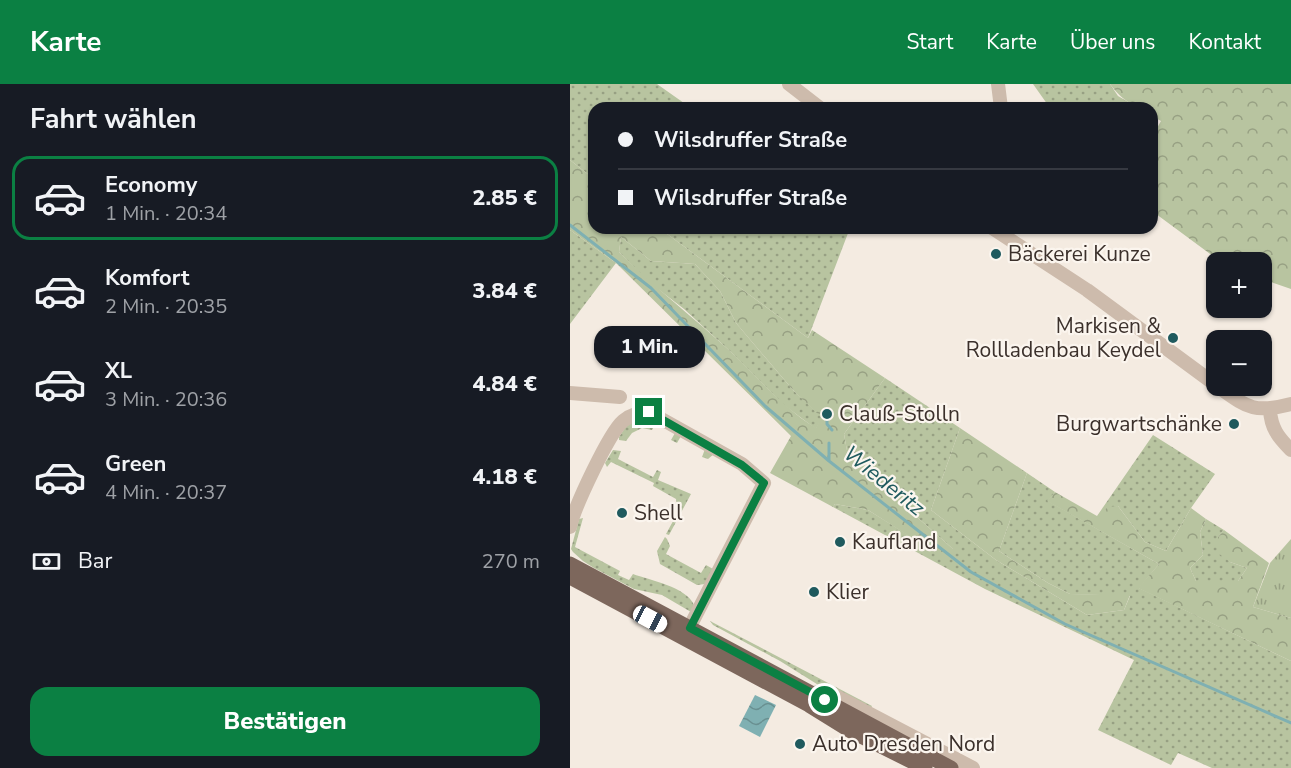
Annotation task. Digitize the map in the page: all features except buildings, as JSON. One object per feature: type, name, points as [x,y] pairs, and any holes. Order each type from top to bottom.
[{"type":"main road","points":[[570,564],[687,633],[811,700],[951,768]]},
{"type":"main road","points":[[570,577],[687,633]]},
{"type":"main road","points":[[811,700],[851,731],[925,768]]},
{"type":"street","points":[[998,84],[1000,102]]},
{"type":"street","points":[[793,85],[813,102]]},
{"type":"street","points":[[1001,234],[1065,275],[1206,377]]},
{"type":"street","points":[[570,393],[620,397]]},
{"type":"street","points":[[1233,396],[1251,408],[1270,410],[1291,404]]},
{"type":"street","points":[[1270,410],[1272,427],[1277,436],[1291,450]]},
{"type":"street","points":[[570,527],[576,506],[607,447],[621,423],[635,413],[649,412],[742,465],[764,483],[687,633]]},
{"type":"street","points":[[811,700],[821,691],[828,692],[973,768]]},
{"type":"green space","points":[[570,84],[657,84],[682,102],[588,102],[588,174],[570,160]]},
{"type":"green space","points":[[1033,84],[1110,84],[1118,96],[1128,102],[1046,102]]},
{"type":"green space","points":[[1110,84],[1291,84],[1291,289],[1272,282],[1272,252],[1207,252],[1158,215],[1158,126],[1161,121],[1158,119],[1158,102],[1128,102]]},
{"type":"green space","points":[[570,160],[588,174],[588,234],[667,234],[808,338],[812,330],[885,378],[844,434],[848,456],[953,549],[953,555],[945,559],[868,510],[835,504],[833,507],[770,473],[791,436],[616,263],[570,230]],"holes":[[[621,237],[651,261],[695,264],[720,291],[736,323],[793,390],[821,417],[816,428],[782,402],[730,351],[619,252]]]},
{"type":"green space","points":[[570,230],[616,263],[570,324]]},
{"type":"green space","points":[[667,234],[848,234],[808,338]]},
{"type":"green space","points":[[621,237],[651,261],[695,264],[720,291],[736,323],[793,390],[822,417],[816,429],[784,405],[684,309],[649,282],[619,252]]},
{"type":"green space","points":[[885,378],[960,428],[931,510],[996,560],[1087,615],[1124,610],[1130,596],[1070,594],[1048,583],[999,551],[1027,473],[1055,492],[1048,501],[1159,564],[1139,588],[1291,661],[1291,768],[1212,768],[1178,753],[1171,765],[1098,730],[1134,660],[985,589],[833,507],[835,504],[868,510],[945,558],[953,549],[848,456],[844,434]]},
{"type":"green space","points":[[648,417],[714,454],[708,459],[702,457],[705,449],[681,436],[677,443],[671,440],[675,433],[656,423],[652,430],[642,428],[632,433],[626,441],[619,440],[628,423]]},
{"type":"green space","points":[[960,428],[1027,473],[999,551],[1048,583],[1070,594],[1130,595],[1124,610],[1087,615],[996,560],[931,510]]},
{"type":"green space","points":[[1153,435],[1215,474],[1191,508],[1166,551],[1145,542],[1118,506],[1097,516]]},
{"type":"green space","points":[[613,450],[621,451],[618,459],[653,477],[657,470],[661,472],[658,480],[691,494],[669,535],[666,534],[678,512],[676,499],[653,486],[654,483],[611,462],[607,467],[605,463]]},
{"type":"green space","points":[[1055,492],[1097,516],[1108,507],[1118,506],[1145,542],[1166,551],[1191,508],[1206,519],[1200,532],[1203,555],[1190,568],[1196,581],[1238,581],[1247,568],[1230,562],[1218,553],[1218,537],[1224,530],[1269,563],[1253,607],[1291,618],[1291,661],[1138,588],[1159,564],[1047,501]]},
{"type":"green space","points":[[583,518],[575,547],[620,571],[618,575],[629,580],[633,574],[684,593],[694,605],[691,612],[662,595],[634,589],[583,561],[571,549],[579,519]]},
{"type":"green space","points":[[1206,519],[1224,530],[1218,537],[1230,562],[1247,568],[1238,581],[1196,581],[1190,568],[1203,555],[1200,532]]},
{"type":"green space","points":[[665,537],[670,546],[666,554],[701,573],[706,565],[713,569],[705,584],[697,585],[660,564],[657,551]]},
{"type":"green space","points":[[1291,539],[1291,618],[1253,607],[1270,563]]},
{"type":"green space","points":[[710,621],[872,706],[871,708],[820,686],[780,661],[713,625]]},
{"type":"water","points":[[755,695],[776,705],[760,737],[739,726]]},
{"type":"waterway","name":"Wiederitz","points":[[570,225],[651,288],[765,406],[829,461],[971,572],[1065,624],[1291,723]]},
{"type":"waterway","points":[[827,414],[827,424],[832,430]]},
{"type":"waterway","points":[[829,443],[829,461]]},
{"type":"place","name":"Bäckerei Kunze","points":[[996,254]]},
{"type":"place","name":"Markisen & Rollladenbau Keydel","points":[[1173,338]]},
{"type":"place","name":"Clauß-Stolln","points":[[827,414]]},
{"type":"place","name":"Burgwartschänke","points":[[1234,424]]},
{"type":"place","name":"Shell","points":[[622,513]]},
{"type":"place","name":"Kaufland","points":[[840,542]]},
{"type":"place","name":"Klier","points":[[814,592]]},
{"type":"place","name":"Auto Dresden Nord","points":[[800,744]]},
{"type":"route","points":[[649,412],[742,465],[764,483],[690,628],[825,700]]}]
